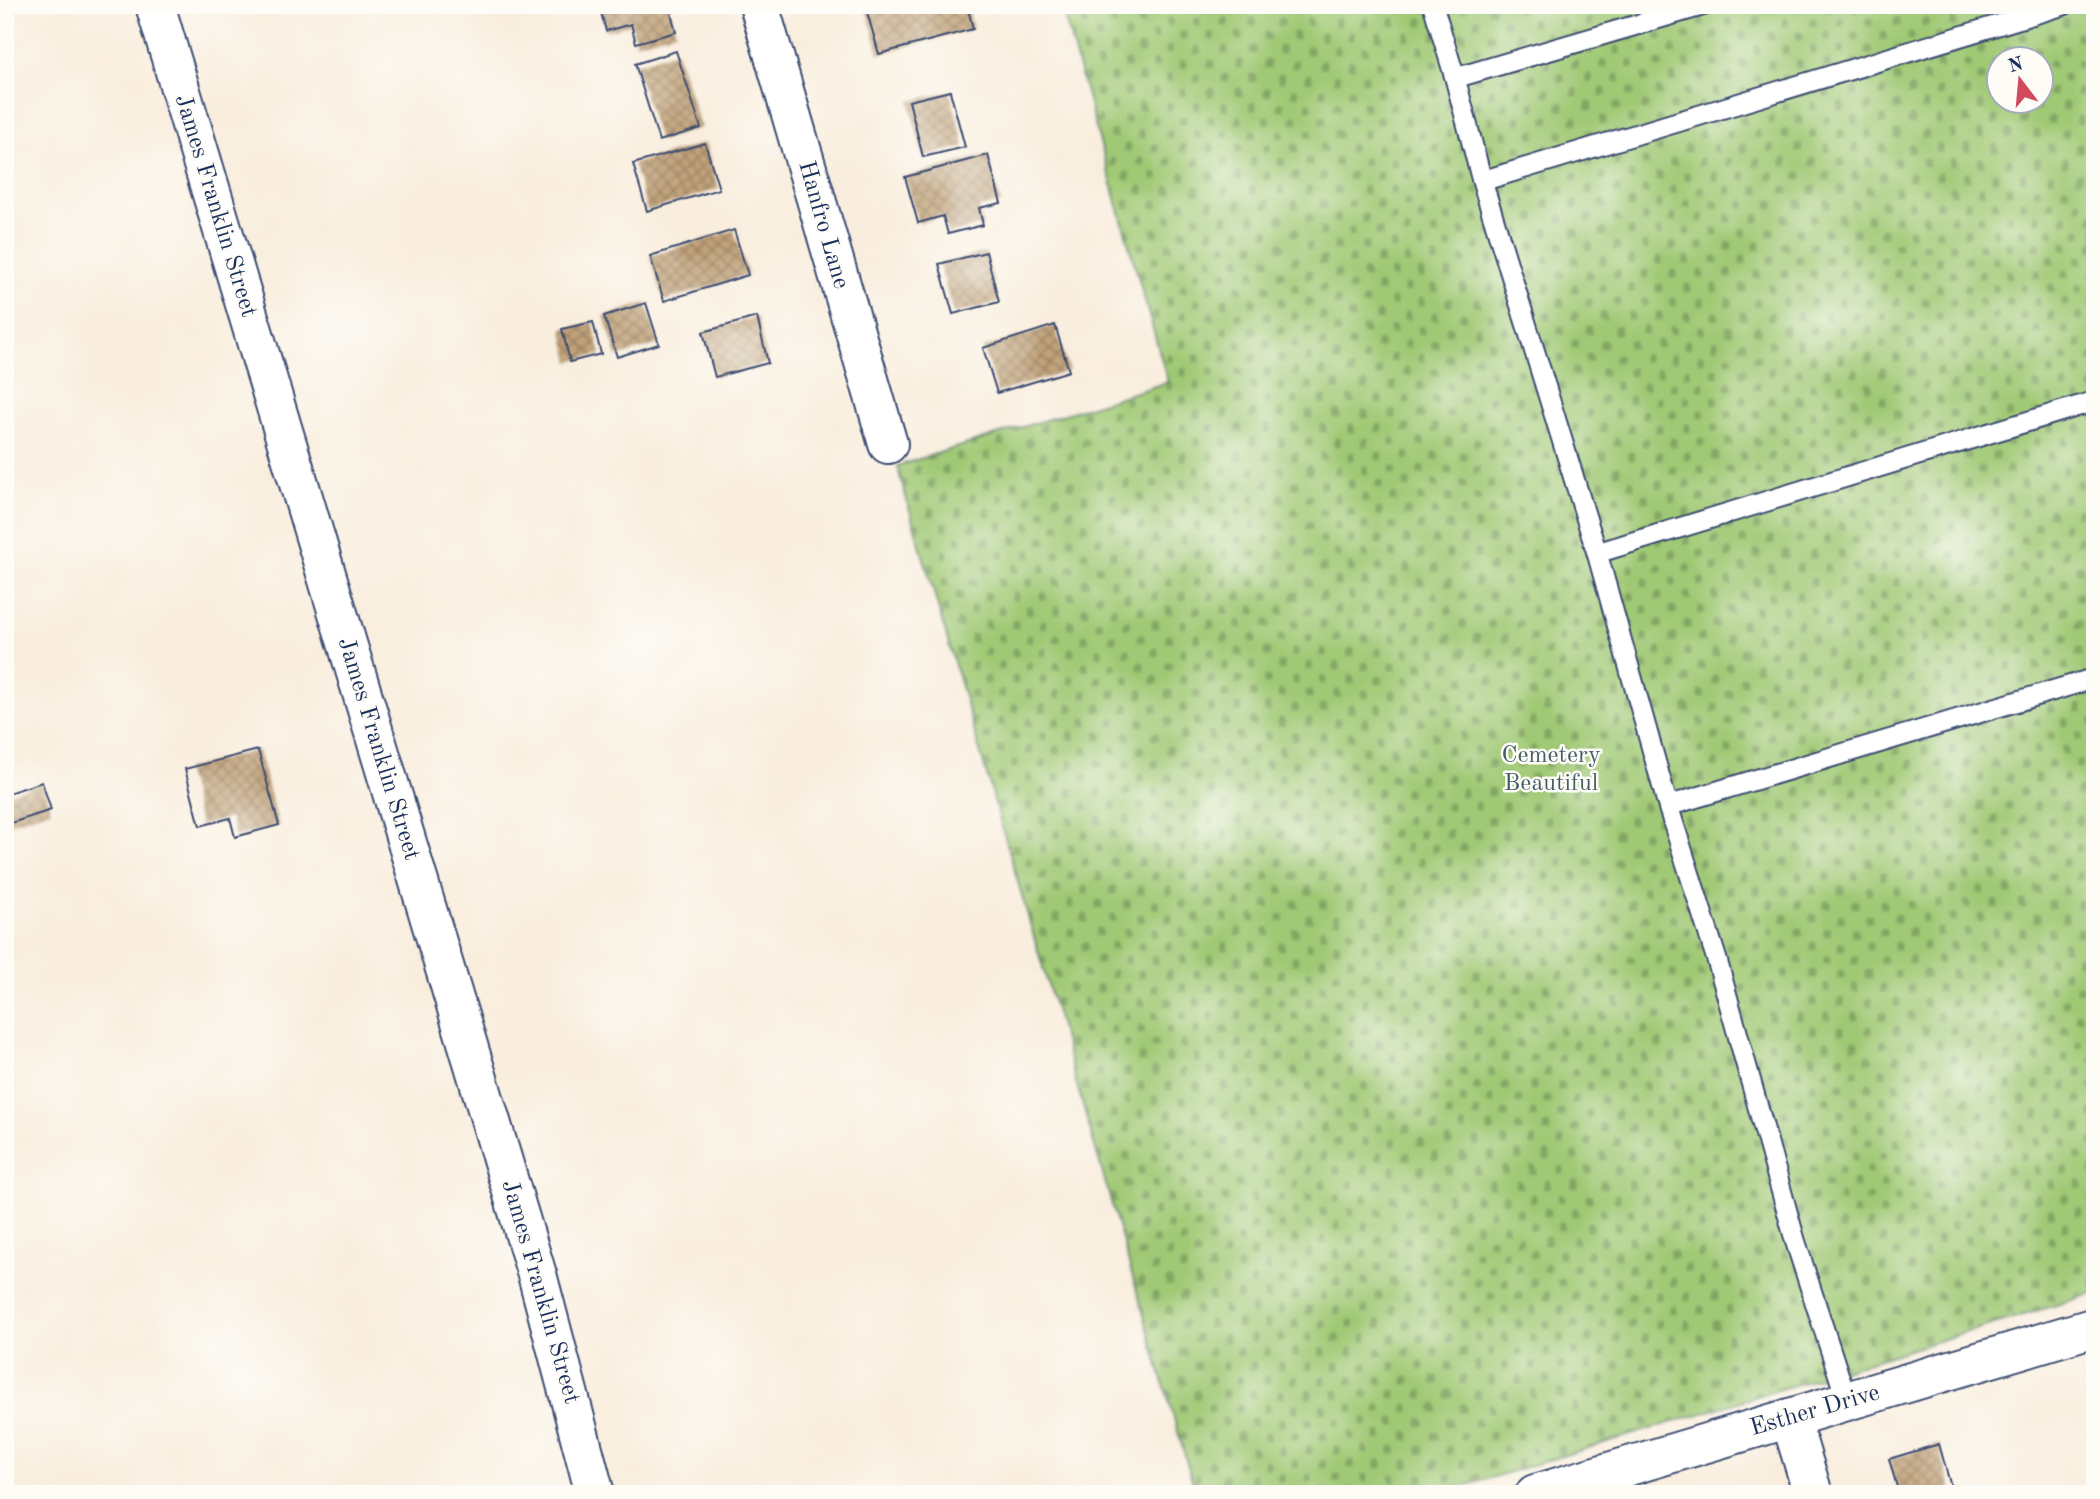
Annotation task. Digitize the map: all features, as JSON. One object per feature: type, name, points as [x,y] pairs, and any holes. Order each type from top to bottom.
[{"type":"street","name":"James Franklin Street","points":[[155,5],[538,1278],[595,1494]]},
{"type":"street","name":"Hanfro Lane","points":[[759,5],[888,444]]},
{"type":"street","name":"Esther Drive","points":[[1535,1494],[2095,1327]]},
{"type":"street","points":[[1790,1418],[1813,1494]]},
{"type":"lane","points":[[1433,5],[1482,181],[1597,553],[1668,806],[1717,960],[1795,1240],[1847,1401]]},
{"type":"lane","points":[[1482,181],[2064,5]]},
{"type":"lane","points":[[1455,78],[1694,7]]},
{"type":"lane","points":[[1597,553],[2095,401]]},
{"type":"lane","points":[[1668,806],[2095,678]]},
{"type":"green space","name":"Cemetery Beautiful","points":[[1061,5],[2095,5],[2095,1293],[1438,1494],[1196,1494],[897,466],[1168,382]]},
{"type":"building","points":[[599,5],[669,5],[676,32],[636,43],[631,24],[606,31]]},
{"type":"building","points":[[865,5],[967,5],[973,29],[879,54]]},
{"type":"building","points":[[676,51],[701,128],[659,141],[635,64]]},
{"type":"building","points":[[950,91],[965,147],[923,157],[909,101]]},
{"type":"building","points":[[705,143],[719,189],[647,211],[633,164]]},
{"type":"building","points":[[988,155],[1001,203],[979,208],[983,225],[948,234],[943,216],[918,223],[905,177]]},
{"type":"building","points":[[734,230],[748,275],[664,301],[650,256]]},
{"type":"building","points":[[986,252],[999,302],[953,314],[939,264]]},
{"type":"building","points":[[646,303],[659,344],[617,357],[604,316]]},
{"type":"building","points":[[757,317],[768,363],[715,377],[703,332]]},
{"type":"building","points":[[593,322],[601,354],[570,362],[562,329]]},
{"type":"building","points":[[1055,325],[1069,371],[997,393],[983,348]]},
{"type":"building","points":[[258,750],[279,825],[235,837],[230,818],[200,826],[185,769]]},
{"type":"building","points":[[42,782],[51,810],[5,825],[5,794]]},
{"type":"building","points":[[1939,1444],[1953,1494],[1899,1494],[1889,1459]]}]
